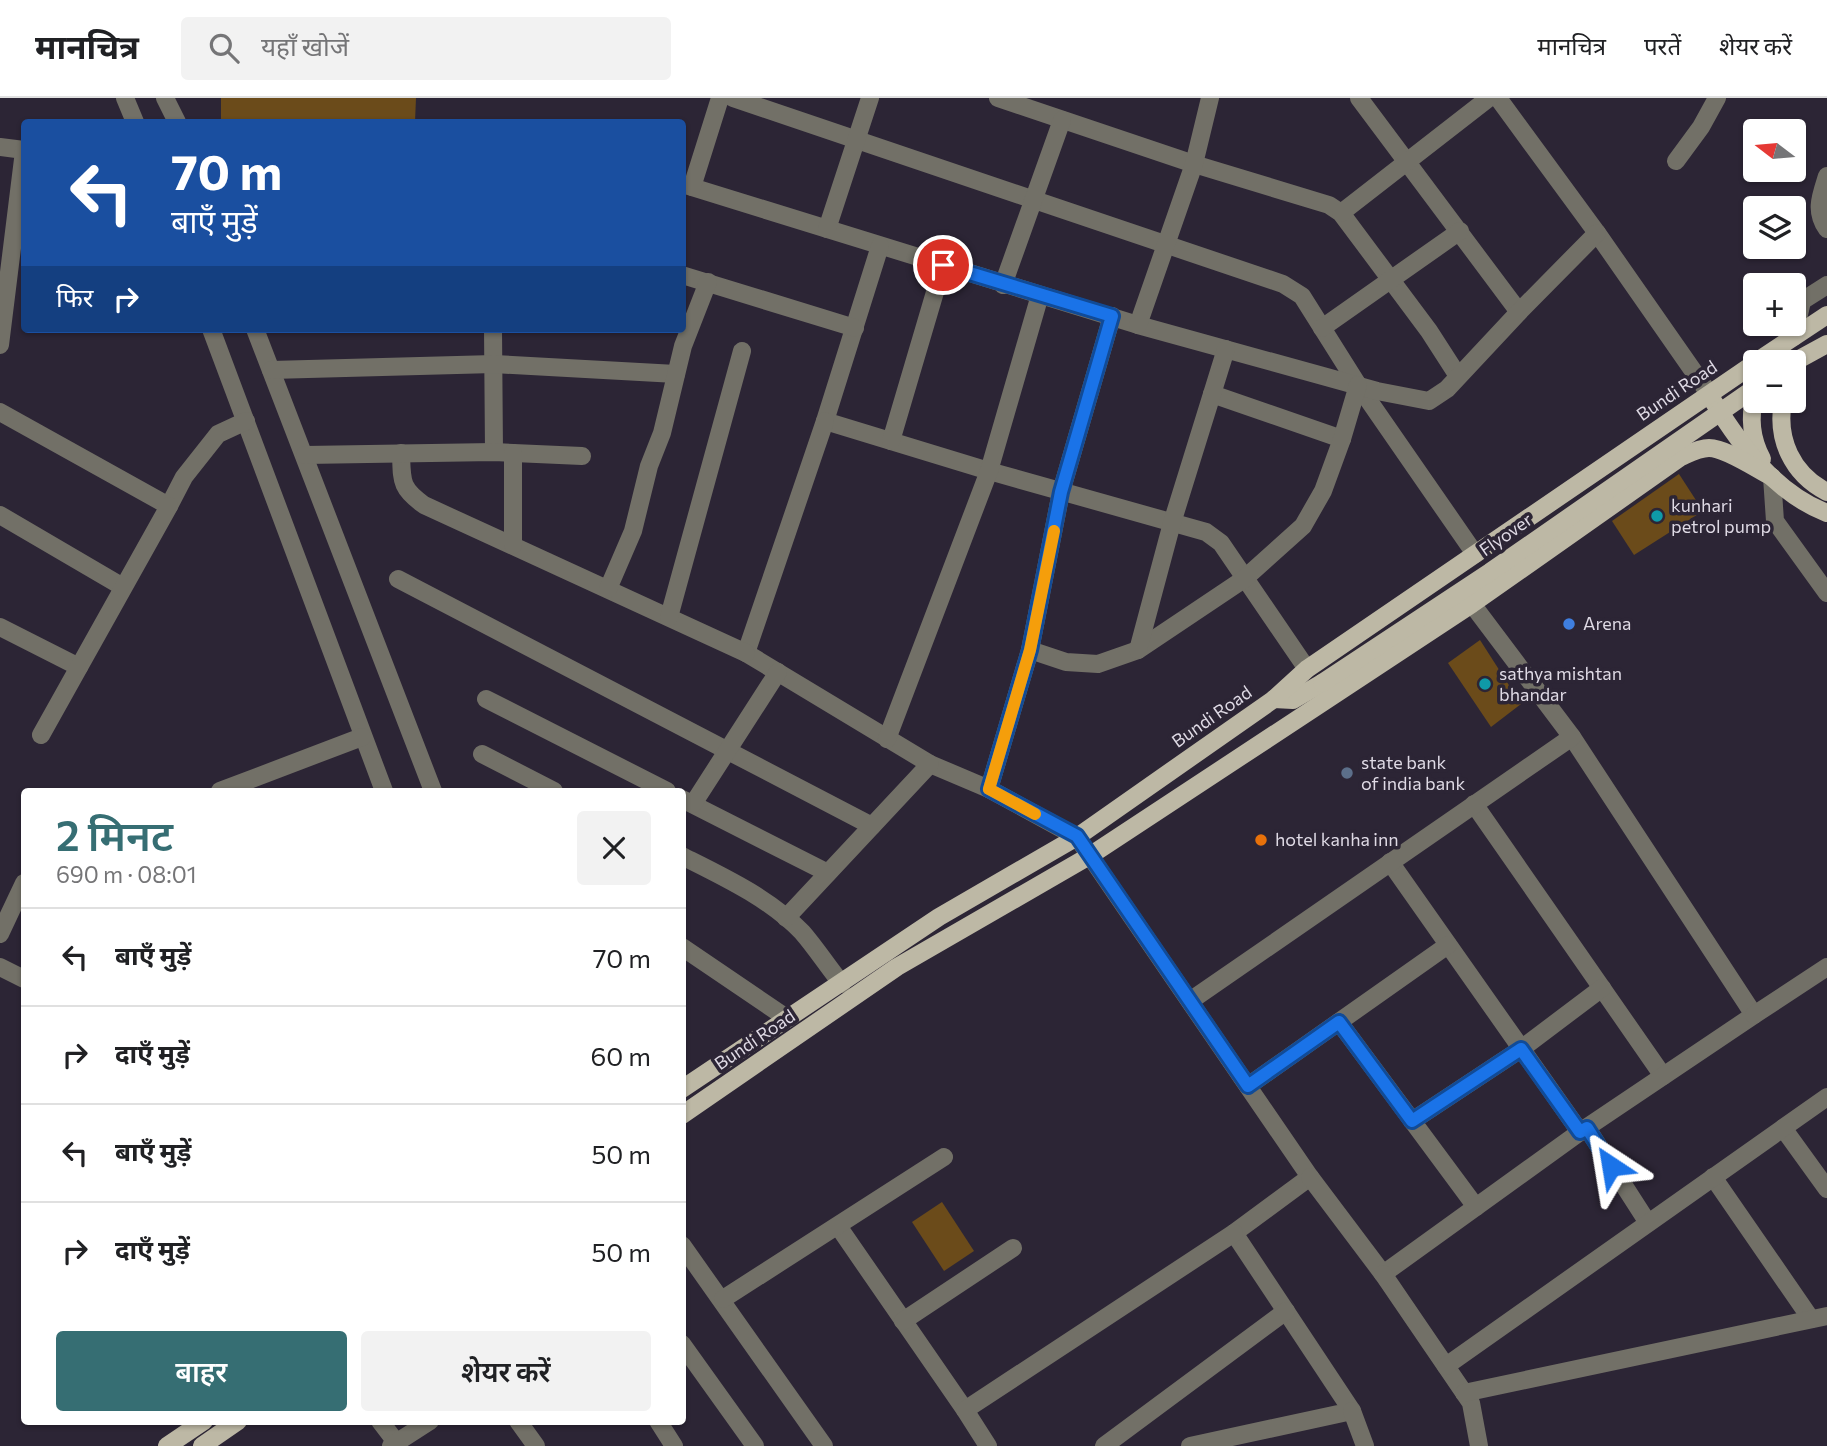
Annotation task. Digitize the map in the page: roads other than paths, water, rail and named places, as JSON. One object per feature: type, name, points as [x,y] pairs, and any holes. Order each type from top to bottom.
[{"type":"main road","name":"Bundi Road","points":[[1778,350],[1827,315]]},
{"type":"main road","points":[[1793,350],[1794,337]]},
{"type":"main road","points":[[1806,355],[1827,344]]},
{"type":"main road","name":"Bundi Road","points":[[686,1085],[939,917],[1077,836],[1274,699],[1307,670],[1743,372]]},
{"type":"main road","points":[[1710,395],[1740,442],[1772,477],[1802,501],[1827,513]]},
{"type":"main road","name":"Flyover","points":[[1274,699],[1293,700],[1322,682],[1490,572],[1743,396]]},
{"type":"main road","points":[[1752,413],[1756,447],[1772,477]]},
{"type":"main road","points":[[1782,413],[1781,428],[1788,456],[1804,476],[1827,492]]},
{"type":"main road","name":"Bundi Road","points":[[686,1112],[897,967],[1091,855],[1472,604],[1681,457],[1710,448],[1723,451],[1772,477]]},
{"type":"main road","points":[[167,1446],[198,1425]]},
{"type":"main road","points":[[202,1446],[232,1425]]},
{"type":"street","points":[[125,98],[134,119]]},
{"type":"street","points":[[165,98],[176,119]]},
{"type":"street","points":[[720,98],[687,185],[1138,325],[1358,385],[1429,401],[1447,389],[1597,233]]},
{"type":"street","points":[[733,98],[1283,284],[1302,296],[1358,385],[1475,554]]},
{"type":"street","points":[[827,229],[870,98]]},
{"type":"street","points":[[998,98],[1035,104],[1062,120],[1329,205],[1341,213],[1458,376]]},
{"type":"street","points":[[1138,325],[1194,164],[1210,98]]},
{"type":"street","points":[[1359,98],[1519,312]]},
{"type":"street","points":[[1341,213],[1489,98]]},
{"type":"street","points":[[1498,98],[1597,233],[1710,395]]},
{"type":"street","points":[[1676,160],[1701,127],[1717,98]]},
{"type":"street","points":[[1003,285],[1062,120]]},
{"type":"street","points":[[0,147],[21,150]]},
{"type":"street","points":[[0,345],[21,175]]},
{"type":"street","points":[[1827,176],[1819,215],[1827,229]]},
{"type":"street","points":[[1322,328],[1460,231]]},
{"type":"street","points":[[746,653],[825,421],[880,246]]},
{"type":"street","points":[[891,441],[943,265]]},
{"type":"street","points":[[686,276],[855,328]]},
{"type":"street","points":[[608,589],[633,531],[649,466],[662,433],[683,346],[708,282]]},
{"type":"street","points":[[1794,337],[1802,301],[1827,285]]},
{"type":"street","points":[[887,739],[989,471],[1040,295]]},
{"type":"street","points":[[989,789],[1030,650],[1061,492],[1112,316]]},
{"type":"street","points":[[213,333],[383,788]]},
{"type":"street","points":[[257,333],[432,788]]},
{"type":"street","points":[[493,333],[494,452]]},
{"type":"street","points":[[1138,650],[1172,523],[1226,349]]},
{"type":"street","points":[[668,617],[742,351]]},
{"type":"street","points":[[271,369],[494,364],[676,374]]},
{"type":"street","points":[[1030,650],[1066,662],[1098,664],[1138,650],[1244,579],[1303,526],[1323,491],[1358,385]]},
{"type":"street","points":[[1212,394],[1342,439]]},
{"type":"street","points":[[0,412],[169,506]]},
{"type":"street","points":[[41,735],[184,477],[218,434],[246,421]]},
{"type":"street","points":[[825,421],[1061,492],[1206,532],[1221,543],[1307,670]]},
{"type":"street","points":[[305,455],[494,452],[582,456]]},
{"type":"street","points":[[401,453],[402,482],[410,494],[425,505],[746,653],[930,764],[989,789],[1077,836],[1310,1177],[1383,1274],[1471,1403],[1479,1446]]},
{"type":"street","points":[[513,453],[513,545]]},
{"type":"street","points":[[1772,477],[1774,521],[1827,593]]},
{"type":"street","points":[[0,515],[123,587]]},
{"type":"street","points":[[398,579],[872,826]]},
{"type":"street","points":[[1472,604],[1572,737],[1754,1015]]},
{"type":"street","points":[[0,627],[79,667]]},
{"type":"street","points":[[778,673],[688,802],[828,873]]},
{"type":"street","points":[[486,699],[661,788]]},
{"type":"street","points":[[228,788],[362,737]]},
{"type":"street","points":[[1190,1001],[1572,737]]},
{"type":"street","points":[[482,754],[548,788]]},
{"type":"street","points":[[786,918],[930,764]]},
{"type":"street","points":[[1474,804],[1663,1076]]},
{"type":"street","points":[[686,858],[731,881],[778,910],[802,933],[842,984]]},
{"type":"street","points":[[1390,862],[1521,1049],[1583,1130],[1648,1223]]},
{"type":"street","points":[[0,934],[21,890]]},
{"type":"street","points":[[1248,1086],[1448,945]]},
{"type":"street","points":[[686,950],[788,1019]]},
{"type":"street","points":[[0,967],[21,978]]},
{"type":"street","points":[[1383,1274],[1583,1130],[1754,1015],[1824,974]]},
{"type":"street","points":[[1412,1121],[1521,1049],[1602,988]]},
{"type":"street","points":[[1339,1022],[1476,1207]]},
{"type":"street","points":[[1446,1366],[1827,1097]]},
{"type":"street","points":[[1783,1128],[1827,1189]]},
{"type":"street","points":[[723,1299],[944,1157]]},
{"type":"street","points":[[965,1410],[1234,1233],[1310,1177]]},
{"type":"street","points":[[1464,1393],[1819,1318],[1713,1177]]},
{"type":"street","points":[[838,1226],[988,1446]]},
{"type":"street","points":[[1234,1233],[1352,1412],[1365,1446]]},
{"type":"street","points":[[903,1321],[1013,1248]]},
{"type":"street","points":[[686,1250],[723,1299],[824,1446]]},
{"type":"street","points":[[1104,1446],[1286,1311]]},
{"type":"street","points":[[686,1349],[755,1446]]},
{"type":"street","points":[[1190,1446],[1352,1412]]},
{"type":"street","points":[[383,1425],[396,1445],[424,1425]]},
{"type":"street","points":[[521,1425],[536,1446]]},
{"type":"street","points":[[661,1425],[674,1446]]},
{"type":"place","name":"kunhari petrol pump","points":[[1657,516]]},
{"type":"place","name":"Arena","points":[[1569,624]]},
{"type":"place","name":"sathya mishtan bhandar","points":[[1485,684]]},
{"type":"place","name":"state bank of india bank","points":[[1347,773]]},
{"type":"place","name":"hotel kanha inn","points":[[1261,840]]}]
